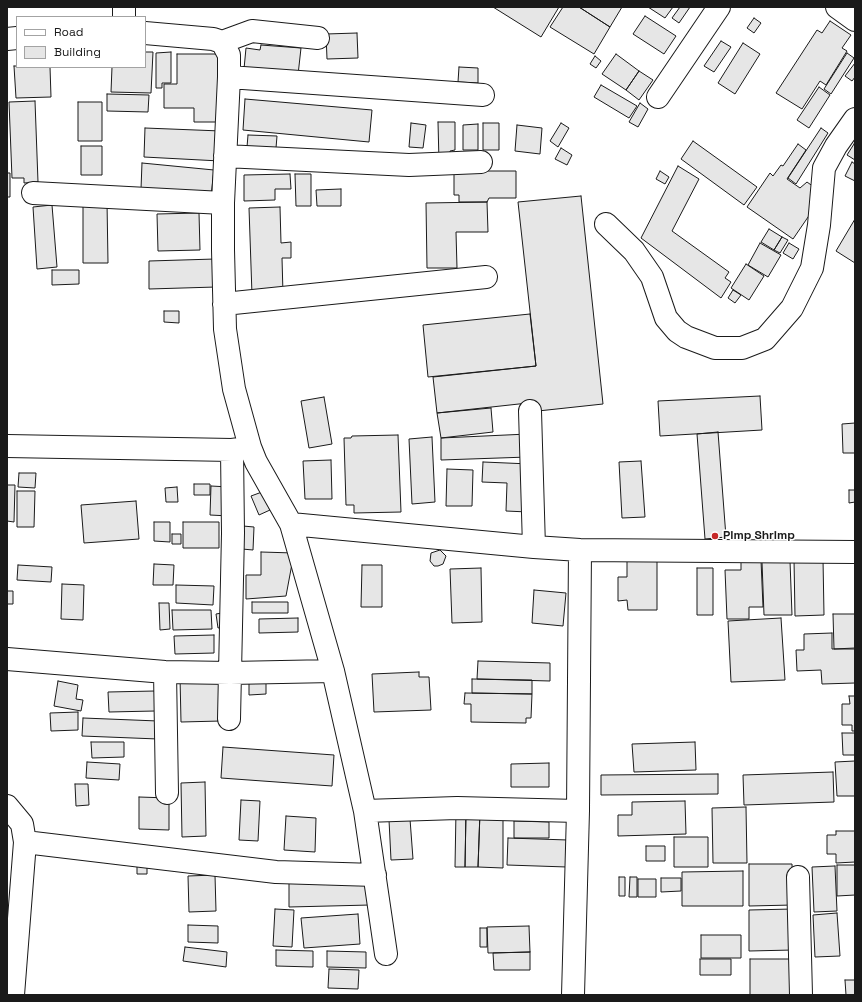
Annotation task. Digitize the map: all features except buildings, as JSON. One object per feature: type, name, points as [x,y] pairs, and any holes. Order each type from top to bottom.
[{"type":"street","points":[[658,98],[719,7]]},
{"type":"street","points":[[837,7],[855,20]]},
{"type":"street","points":[[146,33],[213,39],[222,42],[252,31],[318,38]]},
{"type":"street","points":[[222,42],[229,55],[223,202],[224,304],[241,449],[230,673],[230,719]]},
{"type":"street","points":[[229,77],[483,95]]},
{"type":"street","points":[[606,224],[634,250],[652,278],[666,318],[677,332],[715,348],[742,348],[765,339],[792,308],[812,268],[819,225],[824,168],[836,146],[855,119]]},
{"type":"street","points":[[224,156],[409,165],[481,162]]},
{"type":"street","points":[[33,194],[223,202]]},
{"type":"street","points":[[224,304],[486,277]]},
{"type":"street","points":[[530,411],[534,548]]},
{"type":"street","points":[[7,446],[241,449],[256,462],[291,524],[333,671],[365,811],[386,954]]},
{"type":"street","points":[[291,524],[534,548],[580,550],[855,552]]},
{"type":"street","points":[[573,995],[578,810],[580,550]]},
{"type":"street","points":[[7,659],[165,672],[230,673],[333,671]]},
{"type":"street","points":[[165,672],[168,793]]},
{"type":"street","points":[[7,806],[22,824],[25,842],[13,995]]},
{"type":"street","points":[[365,811],[457,808],[578,810]]},
{"type":"street","points":[[25,842],[276,872],[375,875]]},
{"type":"street","points":[[798,877],[801,995]]},
{"type":"place","name":"Pimp Shrimp","points":[[715,536]]}]
